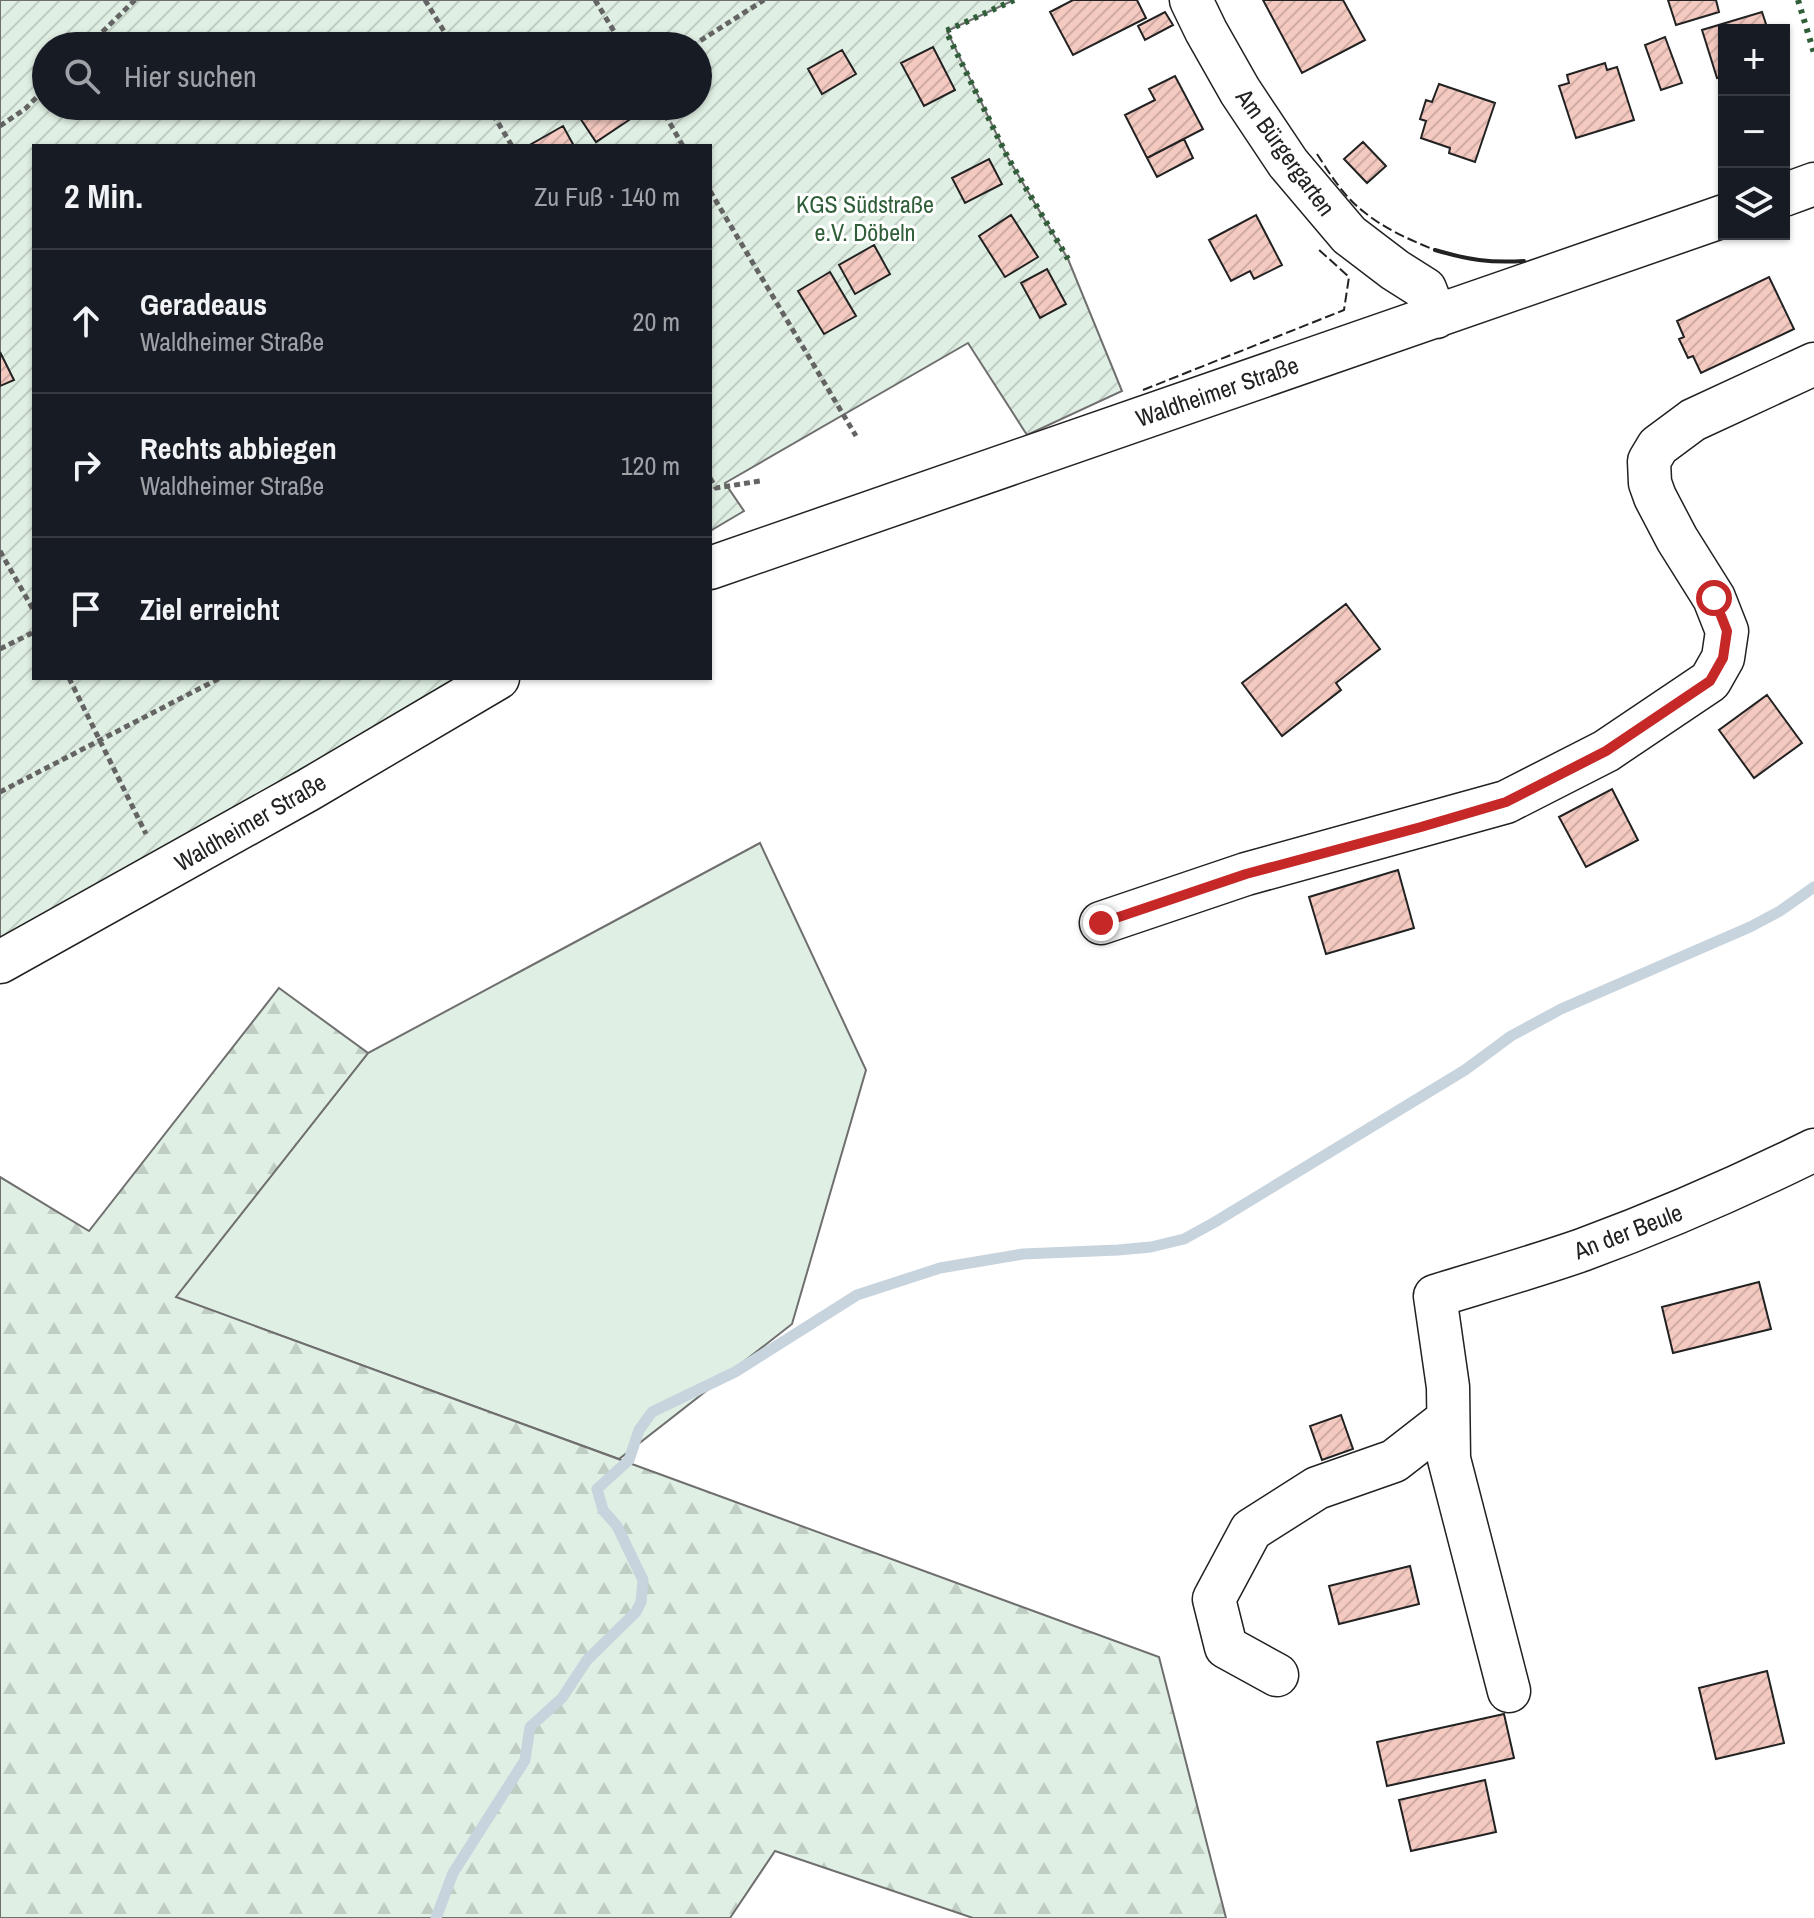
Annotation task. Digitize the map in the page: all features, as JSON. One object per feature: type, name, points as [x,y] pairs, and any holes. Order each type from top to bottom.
[{"type":"street","name":"Am Bürgergarten","points":[[1191,0],[1240,91],[1288,163],[1349,235],[1425,289],[1436,317]]},
{"type":"street","points":[[1790,193],[1814,184]]},
{"type":"street","name":"Waldheimer Straße","points":[[712,567],[1718,218]]},
{"type":"street","points":[[1101,923],[1246,874],[1506,802],[1606,751],[1710,681],[1723,658],[1727,631],[1714,598],[1655,497],[1650,483],[1649,461],[1658,446],[1693,420],[1814,364]]},
{"type":"street","name":"Waldheimer Straße","points":[[0,962],[168,869],[495,680]]},
{"type":"street","name":"An der Beule","points":[[1448,1419],[1448,1387],[1435,1296],[1583,1249],[1674,1215],[1814,1150]]},
{"type":"street","points":[[1277,1675],[1226,1647],[1214,1599],[1251,1530],[1317,1488],[1394,1461],[1448,1419]]},
{"type":"street","points":[[1448,1419],[1449,1459],[1509,1691]]},
{"type":"path","points":[[102,32],[135,0]]},
{"type":"path","points":[[425,0],[444,32]]},
{"type":"path","points":[[595,0],[614,32]]},
{"type":"path","points":[[712,33],[764,0]]},
{"type":"path","points":[[0,126],[32,102]]},
{"type":"path","points":[[496,120],[510,144]]},
{"type":"path","points":[[668,120],[682,144]]},
{"type":"path","points":[[712,194],[856,436]]},
{"type":"path","points":[[712,481],[716,488],[760,481]]},
{"type":"path","points":[[0,551],[32,607]]},
{"type":"path","points":[[0,649],[32,633]]},
{"type":"path","points":[[70,680],[144,831],[168,869]]},
{"type":"path","points":[[0,792],[216,680]]},
{"type":"green space","name":"KGS Südstraße e.V. Döbeln","points":[[0,0],[1014,0],[947,31],[1008,158],[1068,259],[1122,391],[1027,435],[968,343],[725,483],[744,511],[712,530],[712,144],[32,144],[32,680],[459,680],[0,943]]},
{"type":"green space","points":[[760,843],[866,1070],[792,1324],[619,1459],[175,1297],[368,1053]]},
{"type":"green space","points":[[279,988],[368,1053],[176,1297],[1159,1657],[1226,1918],[973,1918],[775,1851],[730,1918],[0,1918],[0,1177],[89,1231]]},
{"type":"building","points":[[1073,0],[1137,0],[1146,18],[1073,55],[1050,12]]},
{"type":"building","points":[[1263,0],[1343,0],[1365,40],[1302,73]]},
{"type":"building","points":[[1668,0],[1716,0],[1719,12],[1676,25]]},
{"type":"building","points":[[1165,12],[1173,25],[1145,40],[1138,26]]},
{"type":"building","points":[[1762,12],[1766,24],[1722,24]]},
{"type":"building","points":[[1718,25],[1718,78],[1717,78],[1702,30]]},
{"type":"building","points":[[1665,37],[1682,83],[1661,90],[1645,45]]},
{"type":"building","points":[[933,47],[955,90],[924,106],[901,63]]},
{"type":"building","points":[[842,50],[856,74],[822,94],[808,69]]},
{"type":"building","points":[[1605,63],[1607,70],[1617,67],[1634,120],[1576,138],[1559,86],[1569,83],[1567,75]]},
{"type":"building","points":[[1175,76],[1203,129],[1147,158],[1125,115],[1155,100],[1149,89]]},
{"type":"building","points":[[1439,84],[1495,103],[1475,162],[1449,153],[1450,148],[1421,138],[1426,121],[1420,119],[1426,100],[1432,102]]},
{"type":"building","points":[[581,120],[629,120],[596,142]]},
{"type":"building","points":[[563,126],[573,144],[532,144]]},
{"type":"building","points":[[1184,139],[1193,158],[1157,177],[1147,158]]},
{"type":"building","points":[[1363,142],[1386,166],[1367,183],[1344,159]]},
{"type":"building","points":[[989,159],[1002,184],[965,203],[952,178]]},
{"type":"building","points":[[1011,215],[1038,257],[1005,277],[979,236]]},
{"type":"building","points":[[1256,215],[1282,265],[1254,279],[1250,271],[1231,281],[1209,240]]},
{"type":"building","points":[[874,245],[890,274],[855,294],[839,265]]},
{"type":"building","points":[[1047,269],[1066,304],[1040,318],[1021,283]]},
{"type":"building","points":[[830,272],[856,316],[824,334],[798,291]]},
{"type":"building","points":[[1769,277],[1794,329],[1701,373],[1693,356],[1688,358],[1679,339],[1684,337],[1677,321]]},
{"type":"building","points":[[0,352],[14,380],[0,386]]},
{"type":"building","points":[[1346,604],[1380,649],[1336,683],[1341,690],[1282,736],[1242,683]]},
{"type":"building","points":[[1767,695],[1802,743],[1754,778],[1719,730]]},
{"type":"building","points":[[1612,789],[1638,840],[1586,867],[1559,817]]},
{"type":"building","points":[[1398,870],[1414,928],[1326,954],[1309,897]]},
{"type":"building","points":[[1759,1282],[1771,1329],[1673,1353],[1662,1307]]},
{"type":"building","points":[[1341,1415],[1353,1449],[1322,1460],[1310,1426]]},
{"type":"building","points":[[1410,1566],[1419,1604],[1339,1624],[1329,1586]]},
{"type":"building","points":[[1767,1671],[1784,1743],[1716,1759],[1699,1688]]},
{"type":"building","points":[[1504,1714],[1514,1758],[1387,1786],[1377,1742]]},
{"type":"building","points":[[1485,1780],[1496,1832],[1411,1851],[1399,1800]]},
{"type":"waterway","points":[[436,1918],[453,1873],[525,1760],[530,1727],[562,1698],[587,1660],[636,1612],[641,1602],[643,1580],[617,1526],[603,1510],[597,1489],[629,1460],[639,1430],[652,1412],[735,1372],[857,1295],[940,1268],[1023,1254],[1151,1247],[1184,1239],[1465,1070],[1511,1036],[1561,1009],[1750,927],[1814,887]]},
{"type":"hedge","points":[[1014,0],[946,31],[1008,158],[1068,259]]},
{"type":"hedge","points":[[1798,0],[1814,53]]},
{"type":"fence","points":[[1317,154],[1344,192],[1364,212],[1398,234],[1435,250]]},
{"type":"fence","points":[[1143,390],[1344,310],[1349,277],[1317,248]]},
{"type":"wall","points":[[1435,250],[1479,260],[1524,261]]},
{"type":"route","points":[[1101,923],[1246,874],[1506,802],[1606,751],[1710,681],[1723,658],[1727,631],[1714,598]]}]
